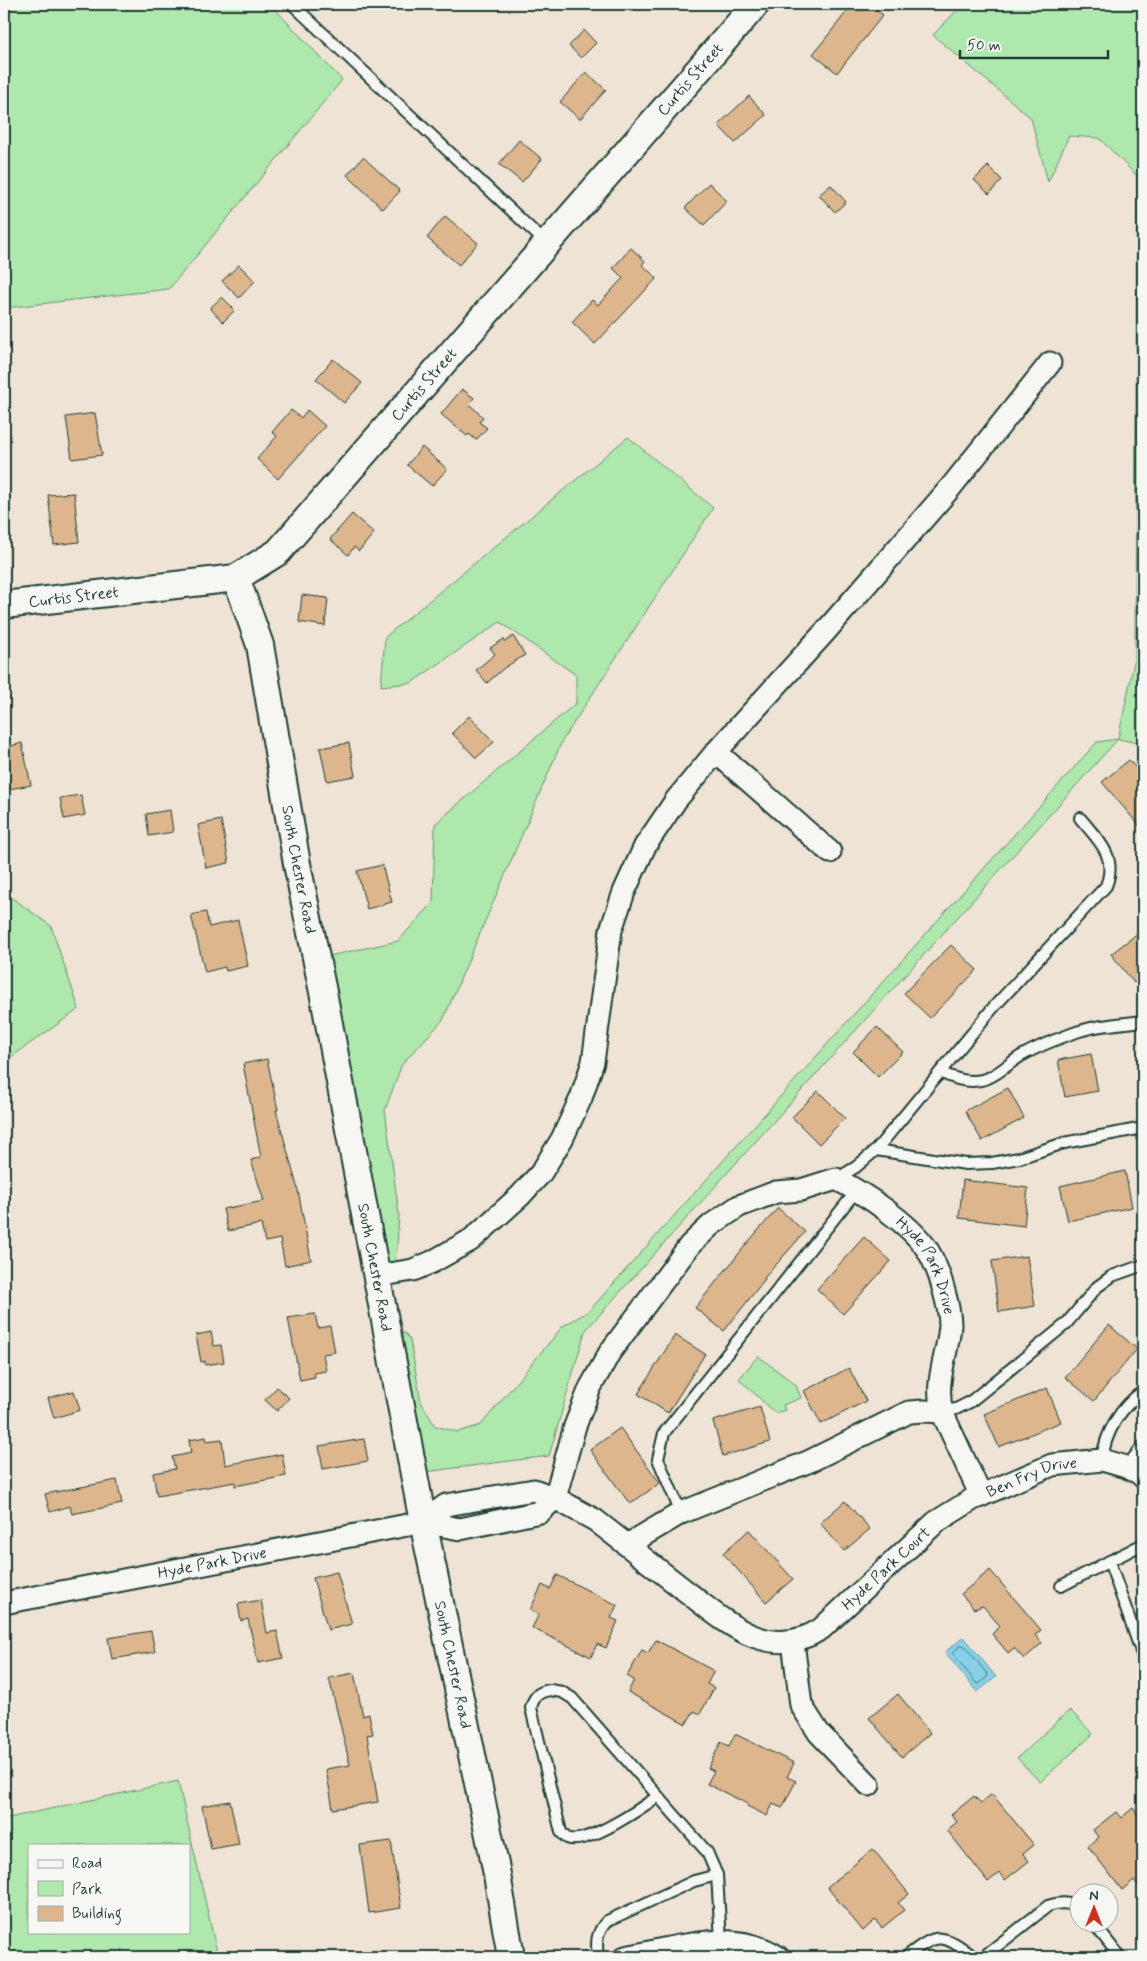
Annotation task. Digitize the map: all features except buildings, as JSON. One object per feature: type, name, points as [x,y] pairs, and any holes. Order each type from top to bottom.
[{"type":"street","name":"Curtis Street","points":[[4,605],[236,578],[278,552],[756,4]]},
{"type":"street","points":[[377,1276],[413,1270],[432,1262],[471,1240],[520,1196],[541,1173],[562,1139],[581,1098],[593,1062],[611,930],[624,892],[645,846],[676,800],[716,752],[824,633],[951,487],[1050,363]]},
{"type":"street","name":"South Chester Road","points":[[236,578],[260,645],[296,857],[423,1522],[496,1869],[511,1957]]},
{"type":"street","points":[[716,752],[830,852]]},
{"type":"street","points":[[555,1498],[575,1426],[590,1388],[610,1352],[690,1245],[711,1225],[739,1206],[776,1192],[801,1190],[836,1179]]},
{"type":"street","name":"Hyde Park Drive","points":[[836,1179],[857,1190],[911,1230],[927,1249],[938,1270],[948,1306],[950,1325],[939,1381],[938,1398],[942,1412]]},
{"type":"street","points":[[627,1545],[681,1513],[810,1461],[909,1412],[942,1412]]},
{"type":"street","name":"Ben Fry Drive","points":[[942,1412],[980,1496],[1052,1466],[1102,1460],[1135,1472]]},
{"type":"street","name":"Hyde Park Drive","points":[[4,1604],[423,1522],[446,1505],[534,1490],[555,1498],[595,1520],[627,1545]]},
{"type":"street","name":"Hyde Park Court","points":[[627,1545],[729,1625],[748,1635],[778,1642],[793,1642],[807,1638],[820,1629],[936,1522],[960,1506],[980,1496]]},
{"type":"street","points":[[793,1642],[801,1705],[819,1733],[868,1785]]},
{"type":"street","points":[[625,1957],[722,1949],[748,1944],[778,1957]]},
{"type":"lane","points":[[292,4],[547,244]]},
{"type":"lane","points":[[836,1179],[856,1167],[876,1150],[992,1009],[1106,886],[1110,876],[1110,863],[1107,853],[1080,818]]},
{"type":"lane","points":[[940,1072],[954,1078],[970,1081],[986,1078],[1049,1042],[1107,1025],[1143,1021]]},
{"type":"lane","points":[[876,1150],[966,1164],[992,1163],[1018,1158],[1064,1143],[1143,1128]]},
{"type":"lane","points":[[681,1513],[658,1459],[664,1433],[857,1190]]},
{"type":"lane","points":[[942,1412],[956,1409],[970,1402],[1066,1324],[1097,1287],[1112,1276],[1143,1265]]},
{"type":"lane","points":[[1102,1460],[1109,1432],[1120,1414],[1143,1391]]},
{"type":"lane","points":[[1135,1472],[1143,1446]]},
{"type":"lane","points":[[1060,1586],[1143,1544]]},
{"type":"lane","points":[[1109,1561],[1143,1657]]},
{"type":"lane","points":[[658,1796],[623,1820],[598,1832],[574,1839],[567,1838],[561,1832],[533,1718],[531,1708],[533,1698],[540,1691],[550,1690],[562,1692],[572,1698],[658,1796],[707,1852],[717,1874],[722,1949]]},
{"type":"lane","points":[[598,1957],[596,1940],[599,1930],[607,1921],[694,1881],[717,1874]]},
{"type":"lane","points":[[983,1957],[1048,1906],[1060,1902],[1070,1904]]},
{"type":"lane","points":[[1102,1934],[1120,1957]]},
{"type":"lane","points":[[906,1957],[925,1942],[936,1938],[946,1939],[974,1957]]},
{"type":"green space","points":[[4,4],[270,4],[342,80],[169,289],[4,308]]},
{"type":"green space","points":[[963,4],[1143,4],[1143,744],[1118,739],[1135,658],[1137,176],[1099,138],[1069,136],[1048,182],[1031,118],[933,35]]},
{"type":"green space","points":[[628,437],[713,508],[562,741],[443,1020],[402,1064],[385,1110],[399,1214],[395,1278],[387,1286],[324,957],[398,941],[433,903],[435,824],[576,703],[576,675],[500,622],[411,683],[381,686],[385,637]]},
{"type":"green space","points":[[1118,739],[585,1331],[549,1456],[424,1472],[398,1333],[405,1333],[410,1340],[421,1402],[435,1426],[458,1432],[481,1425],[563,1326],[589,1311],[1097,742]]},
{"type":"green space","points":[[4,892],[51,926],[79,1009],[4,1062]]},
{"type":"green space","points":[[758,1356],[796,1385],[801,1398],[783,1405],[785,1410],[775,1413],[739,1379]]},
{"type":"green space","points":[[1070,1710],[1093,1734],[1040,1782],[1017,1758]]},
{"type":"green space","points":[[178,1781],[218,1957],[4,1957],[4,1819]]},
{"type":"water","points":[[964,1637],[996,1677],[977,1692],[945,1652]]}]
